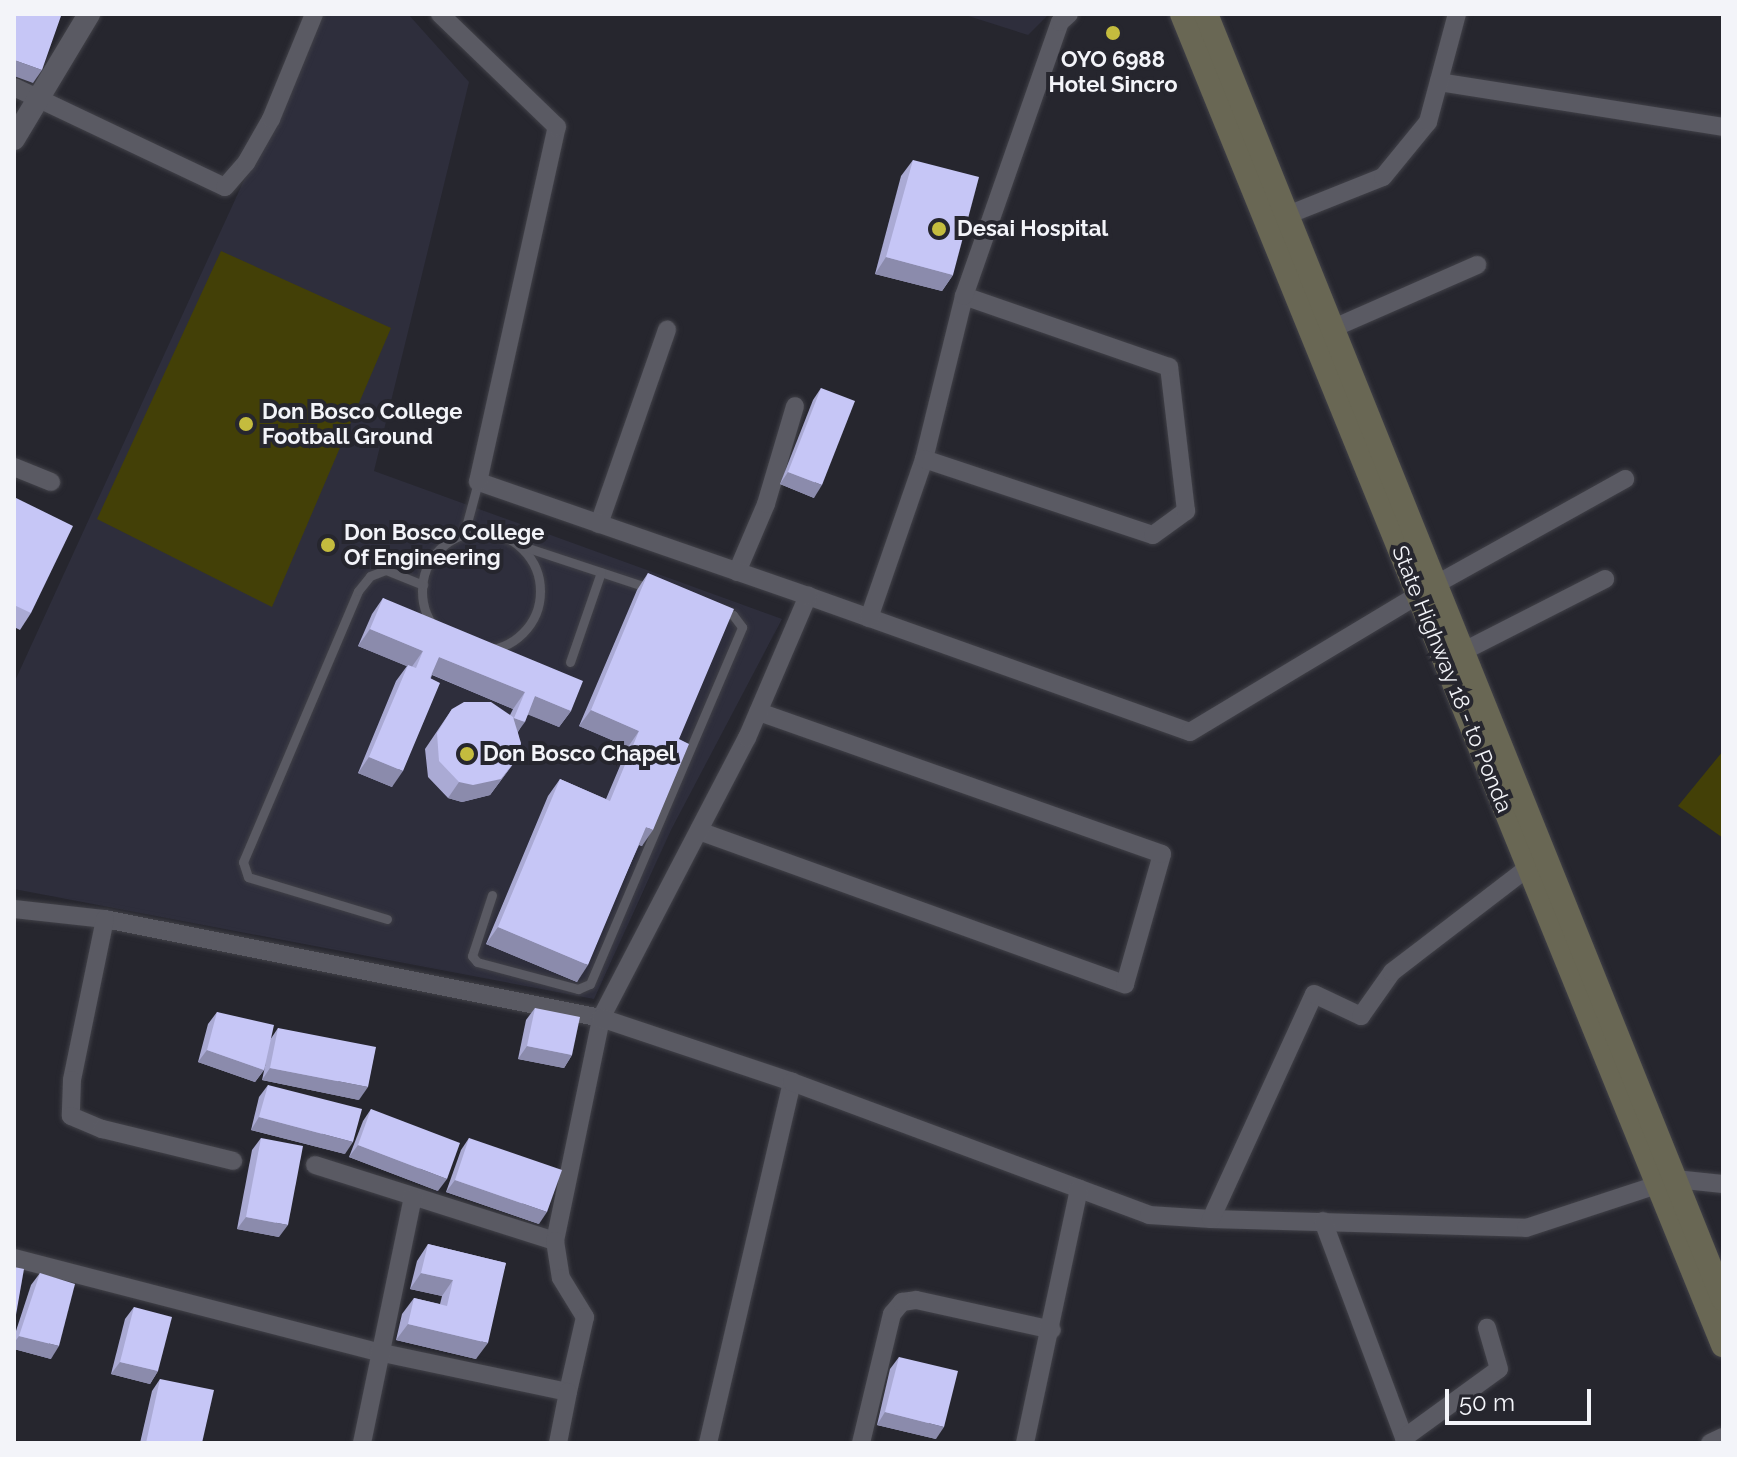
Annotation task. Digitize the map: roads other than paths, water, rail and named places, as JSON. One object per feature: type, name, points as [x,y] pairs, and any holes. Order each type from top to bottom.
[{"type":"main road","name":"State Highway 18 - to Ponda","points":[[1182,14],[1426,591],[1460,653],[1666,1183],[1723,1345]]},
{"type":"main road","name":"State Highway 18 - to Ponda","points":[[1206,14],[1329,330],[1529,867],[1666,1183],[1723,1299]]},
{"type":"street","points":[[14,87],[225,187],[246,163],[271,119],[314,14]]},
{"type":"street","points":[[440,14],[557,127],[478,482],[1190,732],[1426,591],[1625,479]]},
{"type":"street","points":[[869,618],[924,459],[964,296],[1060,22],[1069,14]]},
{"type":"street","points":[[1285,216],[1383,177],[1428,122],[1457,14]]},
{"type":"street","points":[[14,139],[85,15]]},
{"type":"street","points":[[1439,82],[1723,127]]},
{"type":"street","points":[[1329,330],[1477,265]]},
{"type":"street","points":[[924,459],[1153,535],[1186,511],[1169,367],[964,296]]},
{"type":"street","points":[[599,524],[667,330]]},
{"type":"street","points":[[737,572],[766,504],[795,406]]},
{"type":"street","points":[[14,467],[51,482]]},
{"type":"street","points":[[1460,653],[1605,579]]},
{"type":"street","points":[[558,1443],[585,1317],[561,1278],[555,1241],[601,1018],[758,712],[808,596]]},
{"type":"street","points":[[699,831],[1125,984],[1162,854],[758,712]]},
{"type":"street","points":[[1211,1219],[1314,994],[1361,1016],[1392,972],[1529,867]]},
{"type":"street","points":[[14,909],[105,919],[601,1018],[792,1082],[1149,1215],[1526,1228],[1666,1183],[1723,1184]]},
{"type":"street","points":[[105,919],[72,1080],[71,1116],[102,1129],[233,1161]]},
{"type":"street","points":[[708,1443],[792,1082]]},
{"type":"street","points":[[315,1165],[555,1241]]},
{"type":"street","points":[[1025,1443],[1052,1330],[1079,1189]]},
{"type":"street","points":[[362,1443],[378,1352],[413,1197]]},
{"type":"street","points":[[1323,1221],[1405,1440],[1499,1369],[1487,1328]]},
{"type":"street","points":[[14,1258],[378,1352],[568,1392]]},
{"type":"street","points":[[861,1443],[892,1314],[902,1302],[916,1300],[1052,1330]]},
{"type":"street","points":[[1710,1443],[1723,1437]]},
{"type":"lane","points":[[464,534],[478,482]]},
{"type":"lane","points":[[519,545],[540,578],[540,598],[524,633],[507,645],[479,650],[451,643],[426,613],[423,585],[432,557],[464,534],[503,535],[519,545],[662,592]]},
{"type":"lane","points":[[387,919],[248,877],[243,862],[358,591],[370,576],[386,570],[423,585]]},
{"type":"lane","points":[[570,662],[601,572]]},
{"type":"lane","points":[[492,895],[472,956],[477,962],[578,989],[590,984],[742,627],[733,615],[704,606]]},
{"type":"place","name":"OYO 6988 Hotel Sincro","points":[[1113,33]]},
{"type":"place","name":"Desai Hospital","points":[[939,229]]},
{"type":"place","name":"Don Bosco College Football Ground","points":[[246,424]]},
{"type":"place","name":"Don Bosco College Of Engineering","points":[[328,545]]},
{"type":"place","name":"Don Bosco Chapel","points":[[467,754]]}]
